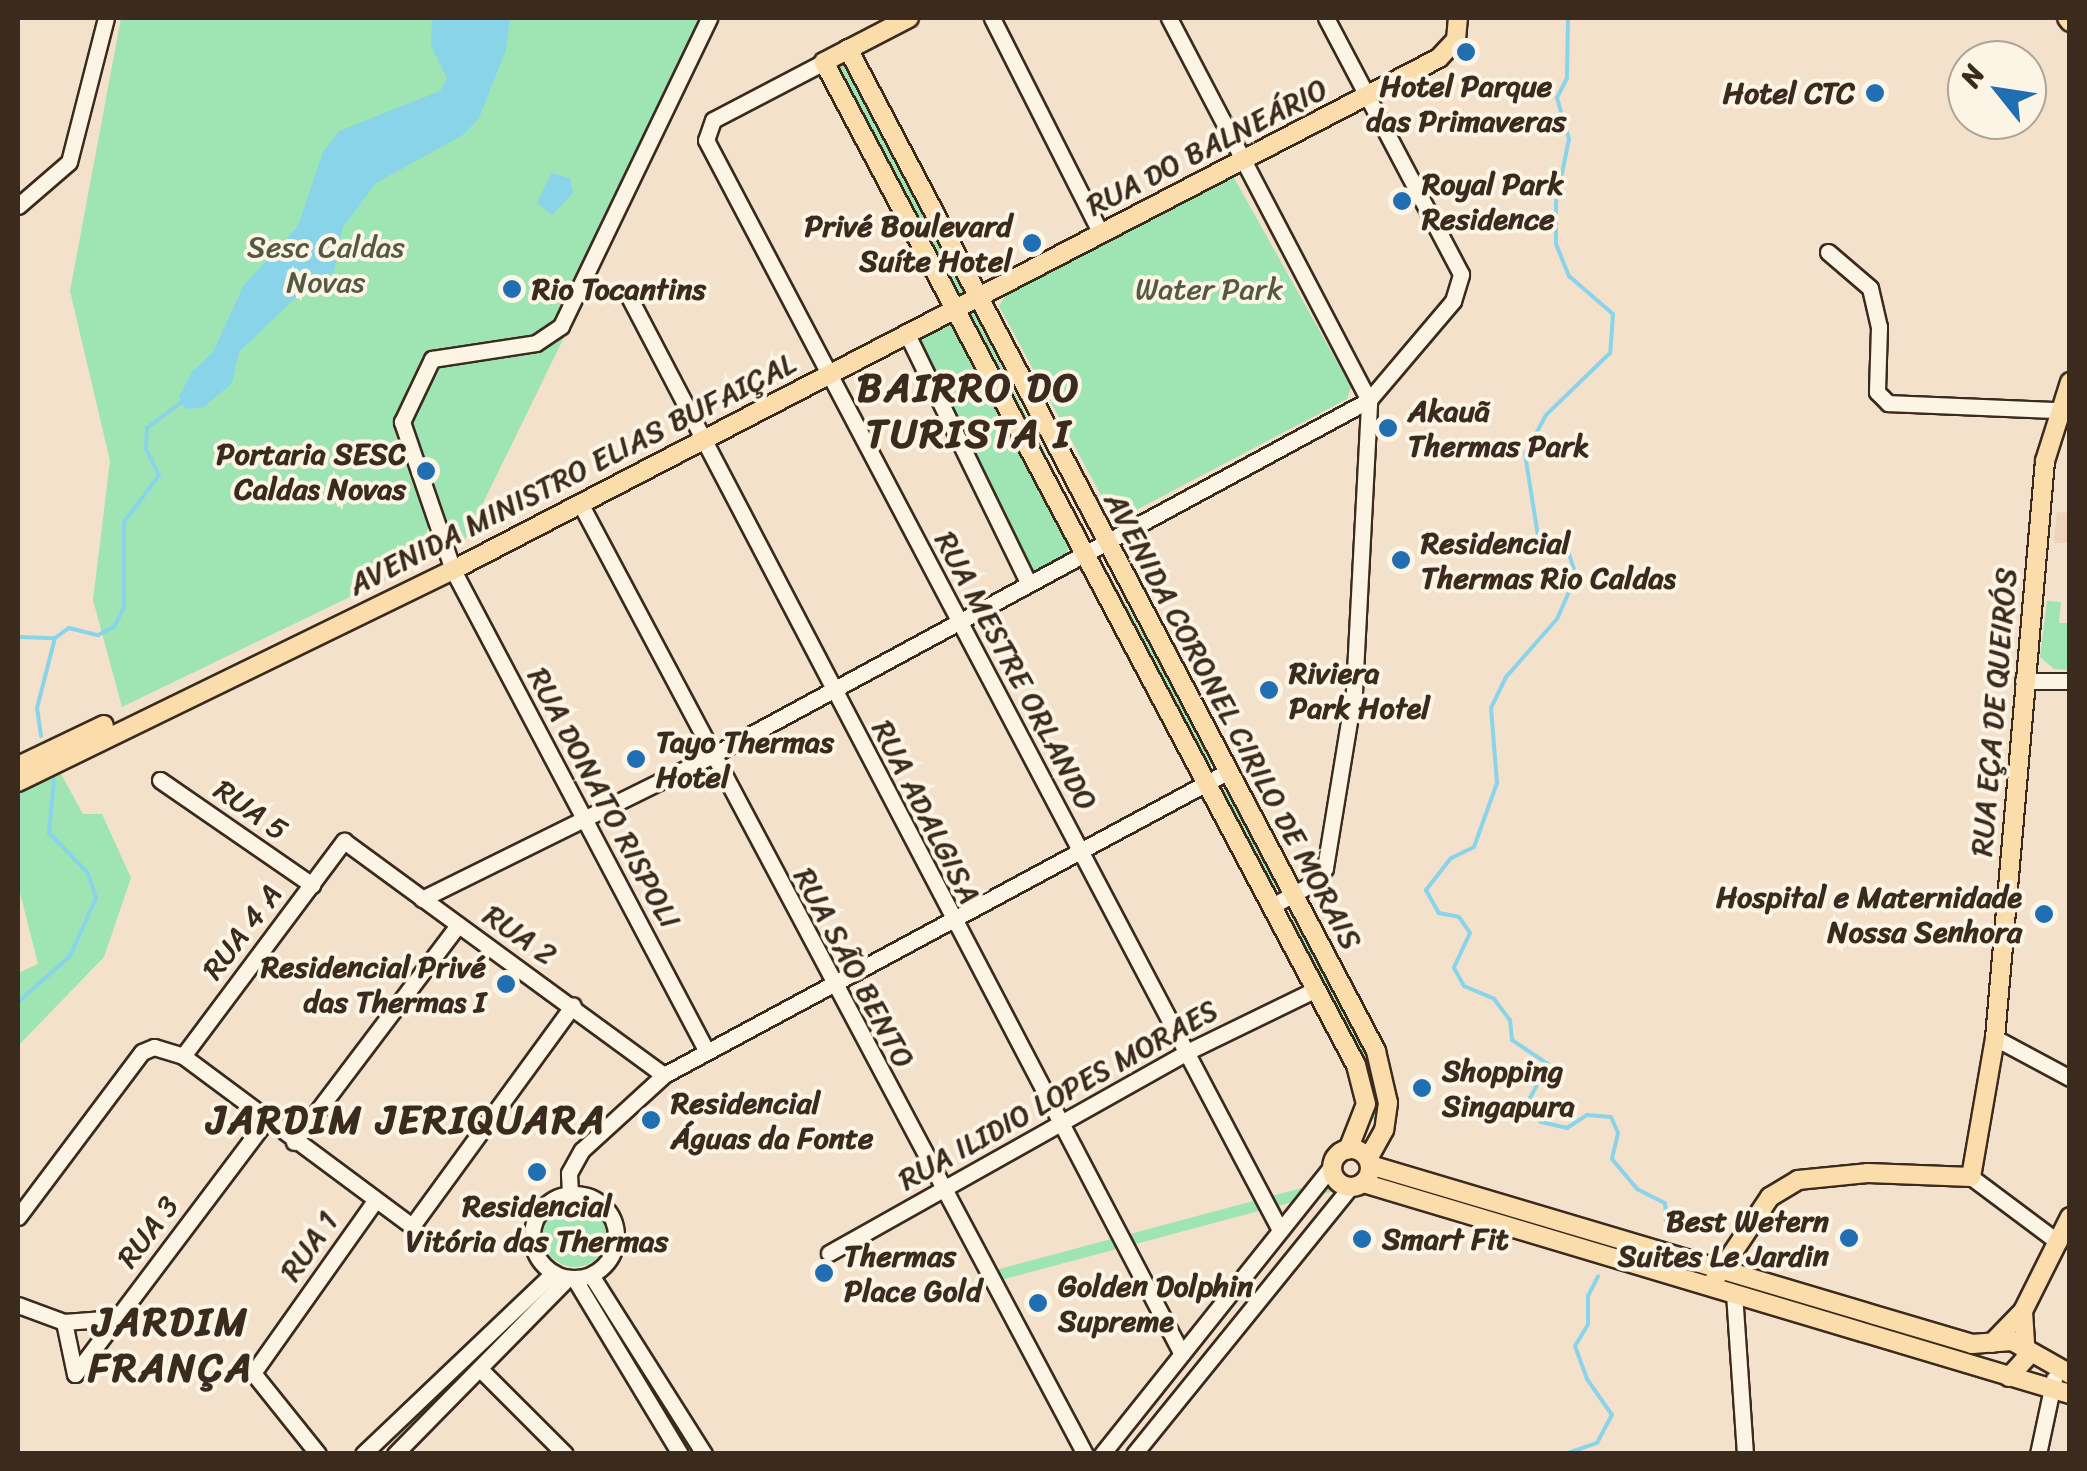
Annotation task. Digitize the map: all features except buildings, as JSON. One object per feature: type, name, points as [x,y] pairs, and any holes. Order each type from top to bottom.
[{"type":"main road","points":[[824,62],[909,18]]},
{"type":"main road","name":"RUA DO BALNEÁRIO","points":[[978,296],[1439,58],[1456,40],[1458,18]]},
{"type":"main road","name":"AVENIDA CORONEL CIRILO DE MORAIS","points":[[848,50],[1384,1072],[1384,1130],[1356,1186]]},
{"type":"main road","name":"AVENIDA CORONEL CIRILO DE MORAIS","points":[[824,62],[951,309],[1316,989],[1364,1087],[1362,1124]]},
{"type":"main road","name":"AVENIDA MINISTRO ELIAS BUFAIÇAL","points":[[18,782],[188,694],[453,570],[978,296]]},
{"type":"main road","name":"RUA EÇA DE QUEIRÓS","points":[[1971,1178],[1995,1038],[2044,461],[2070,382]]},
{"type":"main road","name":"AVENIDA MINISTRO ELIAS BUFAIÇAL","points":[[18,766],[133,711],[188,694]]},
{"type":"main road","points":[[1384,1130],[1362,1124],[1348,1150],[1332,1166],[1334,1178],[1711,1285],[2060,1392]]},
{"type":"main road","points":[[1348,1150],[1369,1162],[1719,1264],[1972,1344],[2012,1342],[2063,1372]]},
{"type":"main road","points":[[1711,1285],[1719,1264],[1770,1197],[1798,1180],[1868,1173],[1971,1178]]},
{"type":"main road","points":[[1988,1369],[1991,1344],[2023,1311],[2070,1217]]},
{"type":"main road","points":[[2009,1377],[2024,1365],[2027,1351],[2023,1311]]},
{"type":"street","points":[[18,206],[69,162],[106,18]]},
{"type":"street","name":"RUA DONATO RISPOLI","points":[[706,1050],[453,570],[402,422],[432,360],[536,342],[560,326],[709,18]]},
{"type":"street","points":[[992,18],[1100,232]]},
{"type":"street","points":[[1169,18],[1369,400],[1354,691],[1325,868],[1317,881],[1272,906]]},
{"type":"street","points":[[422,899],[710,756],[961,624],[1369,400],[1453,300],[1461,274],[1326,18]]},
{"type":"street","name":"RUA MESTRE ORLANDO","points":[[824,62],[713,120],[706,140],[1080,851],[1190,1051],[1279,1228]]},
{"type":"street","points":[[1828,252],[1870,288],[1878,326],[1878,392],[1888,403],[2058,410]]},
{"type":"street","name":"RUA ADALGISA","points":[[626,292],[950,920],[1182,1354]]},
{"type":"street","points":[[906,332],[1028,584]]},
{"type":"street","name":"RUA SÃO BENTO","points":[[581,505],[831,986],[1084,1454]]},
{"type":"street","points":[[2023,681],[2070,682]]},
{"type":"street","points":[[570,1193],[569,1173],[582,1150],[664,1075],[1227,772]]},
{"type":"street","name":"RUA 5","points":[[160,780],[312,885]]},
{"type":"street","name":"RUA 4 A","points":[[183,1056],[344,840]]},
{"type":"street","name":"RUA 2","points":[[344,840],[664,1075]]},
{"type":"street","points":[[294,1142],[458,926]]},
{"type":"street","name":"RUA ILIDIO LOPES MORAES","points":[[829,1253],[1190,1051],[1316,989]]},
{"type":"street","points":[[18,1217],[142,1052],[154,1046],[183,1056],[265,1122],[412,1226],[572,1005]]},
{"type":"street","points":[[1995,1038],[2070,1078]]},
{"type":"street","name":"RUA 3","points":[[64,1322],[75,1374],[265,1122]]},
{"type":"street","points":[[1102,1454],[1332,1166]]},
{"type":"street","points":[[1971,1178],[2058,1242]]},
{"type":"street","points":[[1134,1454],[1356,1186]]},
{"type":"street","points":[[363,1454],[571,1276],[610,1257],[613,1218],[596,1199],[570,1193],[546,1204],[532,1226],[535,1253],[571,1276],[704,1454]]},
{"type":"street","name":"RUA 1","points":[[318,1454],[254,1373],[376,1200]]},
{"type":"street","points":[[403,1451],[571,1276]]},
{"type":"street","points":[[571,1276],[680,1454]]},
{"type":"street","points":[[1734,1292],[1745,1454]]},
{"type":"street","points":[[18,1306],[64,1322],[118,1318]]},
{"type":"street","points":[[480,1369],[565,1454]]},
{"type":"street","points":[[2038,1454],[2063,1372]]},
{"type":"shaded area","points":[[2057,512],[2069,513],[2069,543],[2054,543]]},
{"type":"green space","name":"Sesc Caldas Novas","points":[[121,18],[720,18],[464,542],[122,707],[93,600],[110,461],[70,291]]},
{"type":"green space","points":[[842,62],[963,291],[960,298],[836,70]]},
{"type":"green space","name":"Water Park","points":[[1233,176],[1351,387],[1347,399],[1123,517],[1110,512],[999,306],[1006,295]]},
{"type":"green space","points":[[967,308],[974,312],[1088,538],[966,316]]},
{"type":"green space","points":[[942,322],[953,326],[1070,544],[1066,555],[1038,571],[1032,573],[913,337]]},
{"type":"green space","points":[[1101,560],[1213,759],[1210,767],[1206,766]]},
{"type":"green space","points":[[2047,601],[2061,602],[2059,623],[2069,623],[2069,670],[2054,669],[2040,657]]},
{"type":"green space","points":[[61,774],[83,814],[102,814],[131,878],[104,957],[18,1046],[18,973],[38,964],[18,885],[18,792]]},
{"type":"green space","points":[[1225,787],[1279,886],[1276,889],[1270,888],[1219,791]]},
{"type":"green space","points":[[1286,905],[1370,1058],[1381,1096],[1378,1120],[1372,1119],[1372,1098]]},
{"type":"green space","points":[[1384,1175],[1706,1275],[1382,1182]]},
{"type":"green space","points":[[1328,1181],[1331,1192],[994,1282],[991,1271]]},
{"type":"green space","points":[[575,1201],[588,1203],[598,1211],[606,1221],[606,1247],[598,1257],[588,1265],[575,1267],[562,1265],[552,1257],[544,1247],[542,1234],[544,1221],[552,1211],[562,1203]]},
{"type":"green space","points":[[1719,1281],[1982,1353],[1981,1361]]},
{"type":"water","points":[[432,18],[510,18],[506,50],[479,118],[463,135],[376,183],[343,227],[334,272],[307,287],[239,352],[232,383],[204,407],[185,409],[179,396],[192,372],[213,352],[244,285],[298,226],[323,152],[339,131],[440,91],[447,78],[431,46]]},
{"type":"water","points":[[551,173],[570,178],[573,193],[552,215],[537,203]]},
{"type":"waterway","points":[[1568,18],[1567,78],[1557,98],[1569,139],[1556,203],[1556,244],[1569,276],[1613,314],[1610,353],[1546,415],[1525,454],[1538,536],[1569,554],[1576,576],[1557,619],[1506,677],[1491,708],[1497,783],[1474,847],[1451,858],[1426,890],[1439,913],[1459,917],[1470,933],[1454,968],[1464,986],[1494,999],[1510,1020],[1512,1040],[1548,1064],[1528,1102],[1541,1122],[1567,1128],[1587,1115],[1611,1117],[1618,1133],[1612,1159],[1637,1189],[1665,1203],[1666,1222]]},
{"type":"waterway","points":[[41,736],[37,708],[55,638],[69,628],[98,635],[114,627],[124,607],[124,522],[159,475],[146,448],[147,428],[183,401]]},
{"type":"waterway","points":[[18,637],[55,638]]},
{"type":"waterway","points":[[18,1002],[70,956],[96,898],[88,873],[49,833],[54,779]]},
{"type":"waterway","points":[[1565,1454],[1597,1443],[1612,1415],[1587,1379],[1575,1346],[1588,1324],[1588,1296],[1598,1276]]},
{"type":"place","name":"Hotel Parque das Primaveras","points":[[1466,52]]},
{"type":"place","name":"Hotel CTC","points":[[1875,93]]},
{"type":"place","name":"Royal Park Residence","points":[[1402,201]]},
{"type":"place","name":"Privé Boulevard Suíte Hotel","points":[[1032,243]]},
{"type":"place","name":"Rio Tocantins","points":[[512,289]]},
{"type":"place","name":"Akauã Thermas Park","points":[[1388,428]]},
{"type":"place","name":"Portaria SESC Caldas Novas","points":[[426,471]]},
{"type":"place","name":"Residencial Thermas Rio Caldas","points":[[1401,560]]},
{"type":"place","name":"Riviera Park Hotel","points":[[1269,690]]},
{"type":"place","name":"Tayo Thermas Hotel","points":[[636,759]]},
{"type":"place","name":"Hospital e Maternidade Nossa Senhora","points":[[2044,914]]},
{"type":"place","name":"Residencial Privé das Thermas I","points":[[506,984]]},
{"type":"place","name":"Shopping Singapura","points":[[1422,1088]]},
{"type":"place","name":"Residencial Águas da Fonte","points":[[651,1120]]},
{"type":"place","name":"Residencial Vitória das Thermas","points":[[537,1172]]},
{"type":"place","name":"Best Wetern Suites Le Jardin","points":[[1849,1238]]},
{"type":"place","name":"Smart Fit","points":[[1362,1239]]},
{"type":"place","name":"Thermas Place Gold","points":[[824,1273]]},
{"type":"place","name":"Golden Dolphin Supreme","points":[[1038,1303]]},
{"type":"district","name":"BAIRRO DO TURISTA I","points":[[969,411]]},
{"type":"district","name":"JARDIM JERIQUARA","points":[[407,1120]]},
{"type":"district","name":"JARDIM FRANÇA","points":[[171,1345]]}]
